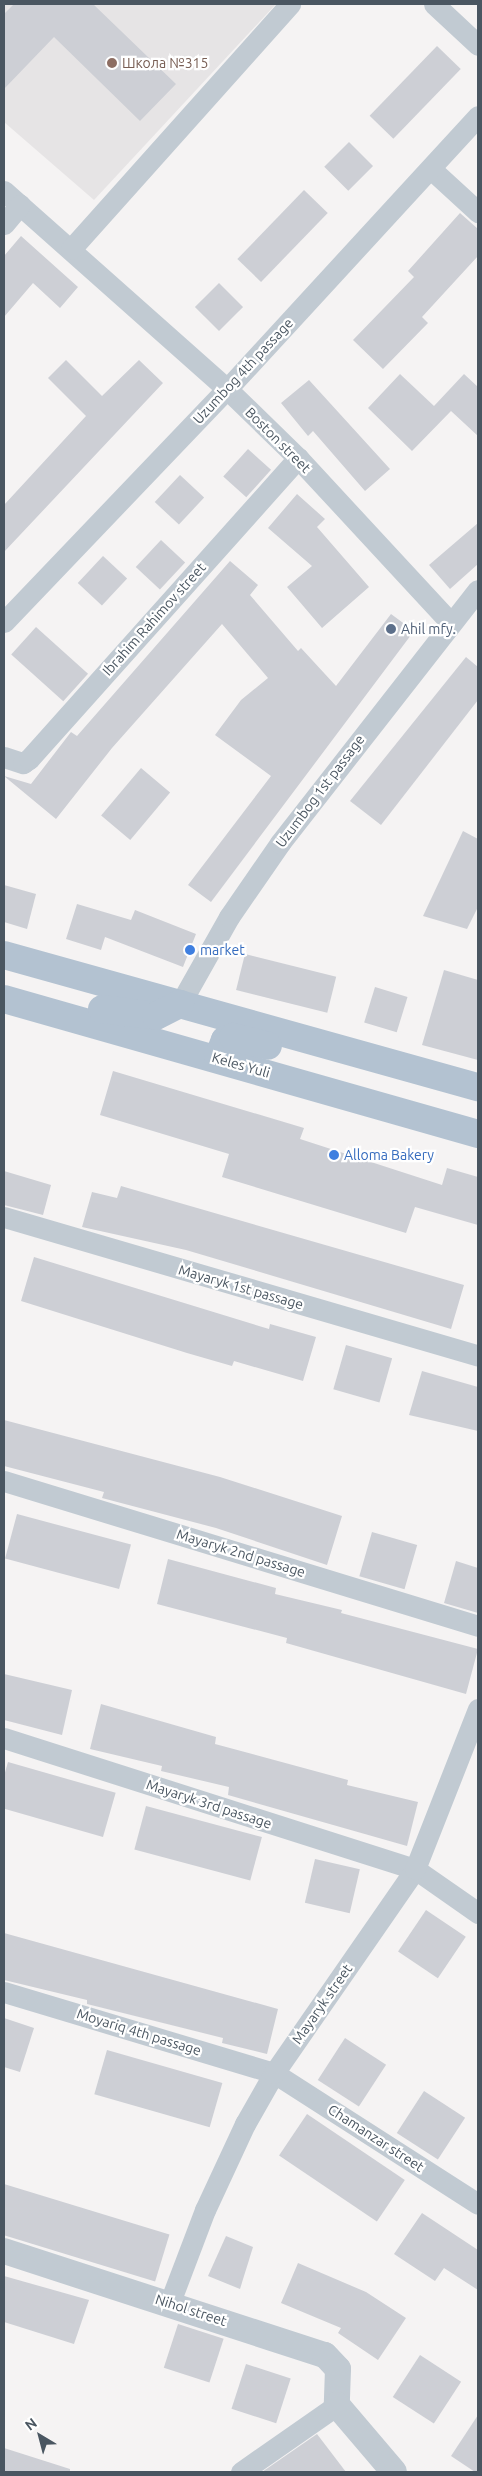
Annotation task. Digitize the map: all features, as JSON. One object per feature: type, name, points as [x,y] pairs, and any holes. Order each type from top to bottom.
[{"type":"main road","points":[[4,955],[478,1088]]},
{"type":"main road","points":[[4,983],[127,1015],[156,1016],[180,1004]]},
{"type":"main road","name":"Keles Yuli","points":[[4,999],[218,1058],[478,1134]]},
{"type":"main road","points":[[218,1058],[225,1040],[233,1037],[352,1068],[436,1076]]},
{"type":"main road","points":[[350,1096],[478,1114]]},
{"type":"street","points":[[70,249],[290,4]]},
{"type":"street","points":[[434,4],[478,45]]},
{"type":"street","name":"Uzumbog 4th passage","points":[[4,622],[227,389],[431,170],[478,116]]},
{"type":"street","points":[[431,170],[478,212]]},
{"type":"street","name":"Boston street","points":[[4,191],[227,389],[298,458],[450,622]]},
{"type":"street","points":[[4,224],[20,205]]},
{"type":"street","name":"Ibrahim Rahimov street","points":[[4,757],[23,763],[29,759],[298,458]]},
{"type":"street","name":"Uzumbog 1st passage","points":[[180,1004],[229,917],[280,843],[450,622],[478,590]]},
{"type":"street","name":"Mayaryk 1st passage","points":[[4,1217],[478,1356]]},
{"type":"street","name":"Mayaryk 2nd passage","points":[[4,1480],[478,1626]]},
{"type":"street","name":"Mayaryk street","points":[[170,2302],[205,2210],[274,2073],[415,1869],[478,1709]]},
{"type":"street","name":"Mayaryk 3rd passage","points":[[4,1738],[415,1869],[478,1913]]},
{"type":"street","name":"Moyariq 4th passage","points":[[4,1992],[274,2073]]},
{"type":"street","name":"Chamanzar street","points":[[274,2073],[478,2204]]},
{"type":"street","name":"Nihol street","points":[[4,2251],[170,2302],[325,2355],[338,2369],[337,2405]]},
{"type":"street","points":[[242,2472],[337,2405],[394,2472]]},
{"type":"shaded area","name":"Школа №315","points":[[4,4],[276,4],[94,200],[4,122]]},
{"type":"building","points":[[14,4],[93,4],[176,84],[140,121],[54,37],[4,89],[4,14]]},
{"type":"building","points":[[437,46],[461,69],[393,139],[370,116]]},
{"type":"building","points":[[349,142],[373,166],[348,191],[324,167]]},
{"type":"building","points":[[304,190],[328,213],[261,282],[237,259]]},
{"type":"building","points":[[460,213],[478,229],[478,256],[422,317],[428,323],[383,369],[353,340],[414,277],[408,271]]},
{"type":"building","points":[[21,236],[78,287],[60,308],[33,283],[4,317],[4,256]]},
{"type":"building","points":[[219,283],[243,307],[219,331],[195,307]]},
{"type":"building","points":[[66,360],[102,396],[139,360],[163,383],[4,552],[4,505],[86,416],[48,378]]},
{"type":"building","points":[[400,374],[434,406],[464,374],[478,387],[478,436],[451,411],[412,451],[368,408]]},
{"type":"building","points":[[309,380],[390,469],[365,491],[313,431],[308,436],[281,403]]},
{"type":"building","points":[[248,449],[271,470],[246,497],[223,476]]},
{"type":"building","points":[[180,475],[204,498],[179,525],[155,502]]},
{"type":"building","points":[[297,494],[325,519],[317,527],[369,587],[322,628],[287,587],[312,566],[268,528]]},
{"type":"building","points":[[478,523],[478,564],[450,589],[429,565]]},
{"type":"building","points":[[161,540],[185,563],[160,590],[136,567]]},
{"type":"building","points":[[103,556],[127,579],[102,606],[78,583]]},
{"type":"building","points":[[230,561],[258,585],[250,595],[298,651],[301,648],[336,686],[391,614],[414,631],[211,902],[188,885],[271,776],[215,735],[241,700],[268,678],[222,624],[112,748],[56,819],[4,776],[31,784],[71,732],[77,736]]},
{"type":"building","points":[[36,627],[88,674],[63,701],[11,654]]},
{"type":"building","points":[[466,657],[478,667],[478,700],[381,825],[350,801]]},
{"type":"building","points":[[141,768],[170,792],[130,840],[101,815]]},
{"type":"building","points":[[463,831],[478,839],[478,907],[467,929],[423,916]]},
{"type":"building","points":[[4,885],[36,894],[27,929],[4,922]]},
{"type":"building","points":[[77,904],[131,920],[135,910],[196,934],[183,967],[105,937],[101,950],[66,939]]},
{"type":"building","points":[[245,954],[336,977],[327,1013],[236,990]]},
{"type":"building","points":[[444,970],[478,980],[478,1060],[422,1045]]},
{"type":"building","points":[[375,987],[408,997],[397,1032],[364,1022]]},
{"type":"building","points":[[113,1071],[304,1128],[300,1139],[442,1185],[447,1168],[478,1177],[478,1225],[415,1207],[406,1233],[222,1177],[229,1154],[100,1115]]},
{"type":"building","points":[[4,1171],[51,1185],[43,1215],[4,1205]]},
{"type":"building","points":[[121,1186],[464,1285],[451,1329],[186,1250],[82,1227],[92,1192],[117,1198]]},
{"type":"building","points":[[34,1257],[269,1329],[270,1324],[316,1337],[303,1381],[234,1361],[232,1366],[21,1301]]},
{"type":"building","points":[[346,1345],[392,1358],[379,1402],[333,1389]]},
{"type":"building","points":[[422,1371],[478,1387],[478,1431],[409,1415]]},
{"type":"building","points":[[4,1420],[220,1477],[342,1516],[327,1565],[216,1528],[102,1498],[104,1492],[4,1466]]},
{"type":"building","points":[[17,1514],[131,1545],[119,1589],[5,1558]]},
{"type":"building","points":[[372,1532],[417,1545],[404,1589],[359,1576]]},
{"type":"building","points":[[168,1559],[276,1588],[275,1594],[342,1610],[341,1613],[478,1649],[466,1694],[286,1643],[287,1638],[157,1604]]},
{"type":"building","points":[[456,1561],[478,1568],[478,1613],[444,1603]]},
{"type":"building","points":[[4,1674],[72,1690],[62,1735],[4,1720]]},
{"type":"building","points":[[101,1704],[216,1737],[215,1744],[348,1780],[347,1785],[418,1802],[407,1846],[228,1795],[229,1787],[161,1771],[162,1766],[90,1749]]},
{"type":"building","points":[[8,1762],[116,1793],[103,1837],[4,1809],[4,1776]]},
{"type":"building","points":[[146,1806],[262,1837],[250,1881],[134,1849]]},
{"type":"building","points":[[315,1859],[360,1869],[350,1913],[305,1903]]},
{"type":"building","points":[[426,1910],[466,1937],[438,1978],[398,1951]]},
{"type":"building","points":[[4,1933],[278,2009],[267,2054],[222,2043],[223,2038],[87,2004],[87,2000],[4,1980]]},
{"type":"building","points":[[4,2018],[34,2028],[20,2072],[4,2067]]},
{"type":"building","points":[[345,2038],[386,2065],[359,2107],[318,2080]]},
{"type":"building","points":[[107,2050],[222,2083],[210,2127],[94,2094]]},
{"type":"building","points":[[424,2091],[465,2118],[438,2160],[397,2133]]},
{"type":"building","points":[[307,2114],[405,2180],[377,2221],[279,2155]]},
{"type":"building","points":[[4,2184],[169,2235],[155,2281],[4,2235]]},
{"type":"building","points":[[422,2213],[478,2250],[478,2290],[444,2268],[435,2281],[394,2254]]},
{"type":"building","points":[[226,2236],[253,2247],[240,2289],[208,2276]]},
{"type":"building","points":[[298,2263],[366,2292],[406,2318],[378,2360],[338,2333],[341,2328],[281,2303]]},
{"type":"building","points":[[4,2276],[89,2300],[74,2344],[4,2322]]},
{"type":"building","points":[[178,2324],[224,2339],[209,2383],[164,2368]]},
{"type":"building","points":[[420,2355],[461,2382],[434,2424],[393,2397]]},
{"type":"building","points":[[246,2364],[291,2379],[276,2423],[231,2409]]},
{"type":"building","points":[[478,2415],[478,2472],[475,2472],[451,2456]]},
{"type":"building","points":[[317,2434],[346,2472],[262,2472]]},
{"type":"building","points":[[4,2448],[70,2469],[70,2472],[4,2472]]},
{"type":"place","name":"Школа №315","points":[[112,63]]},
{"type":"place","name":"Ahil mfy.","points":[[391,629]]},
{"type":"place","name":"market","points":[[190,950]]},
{"type":"place","name":"Alloma Bakery","points":[[334,1155]]}]
